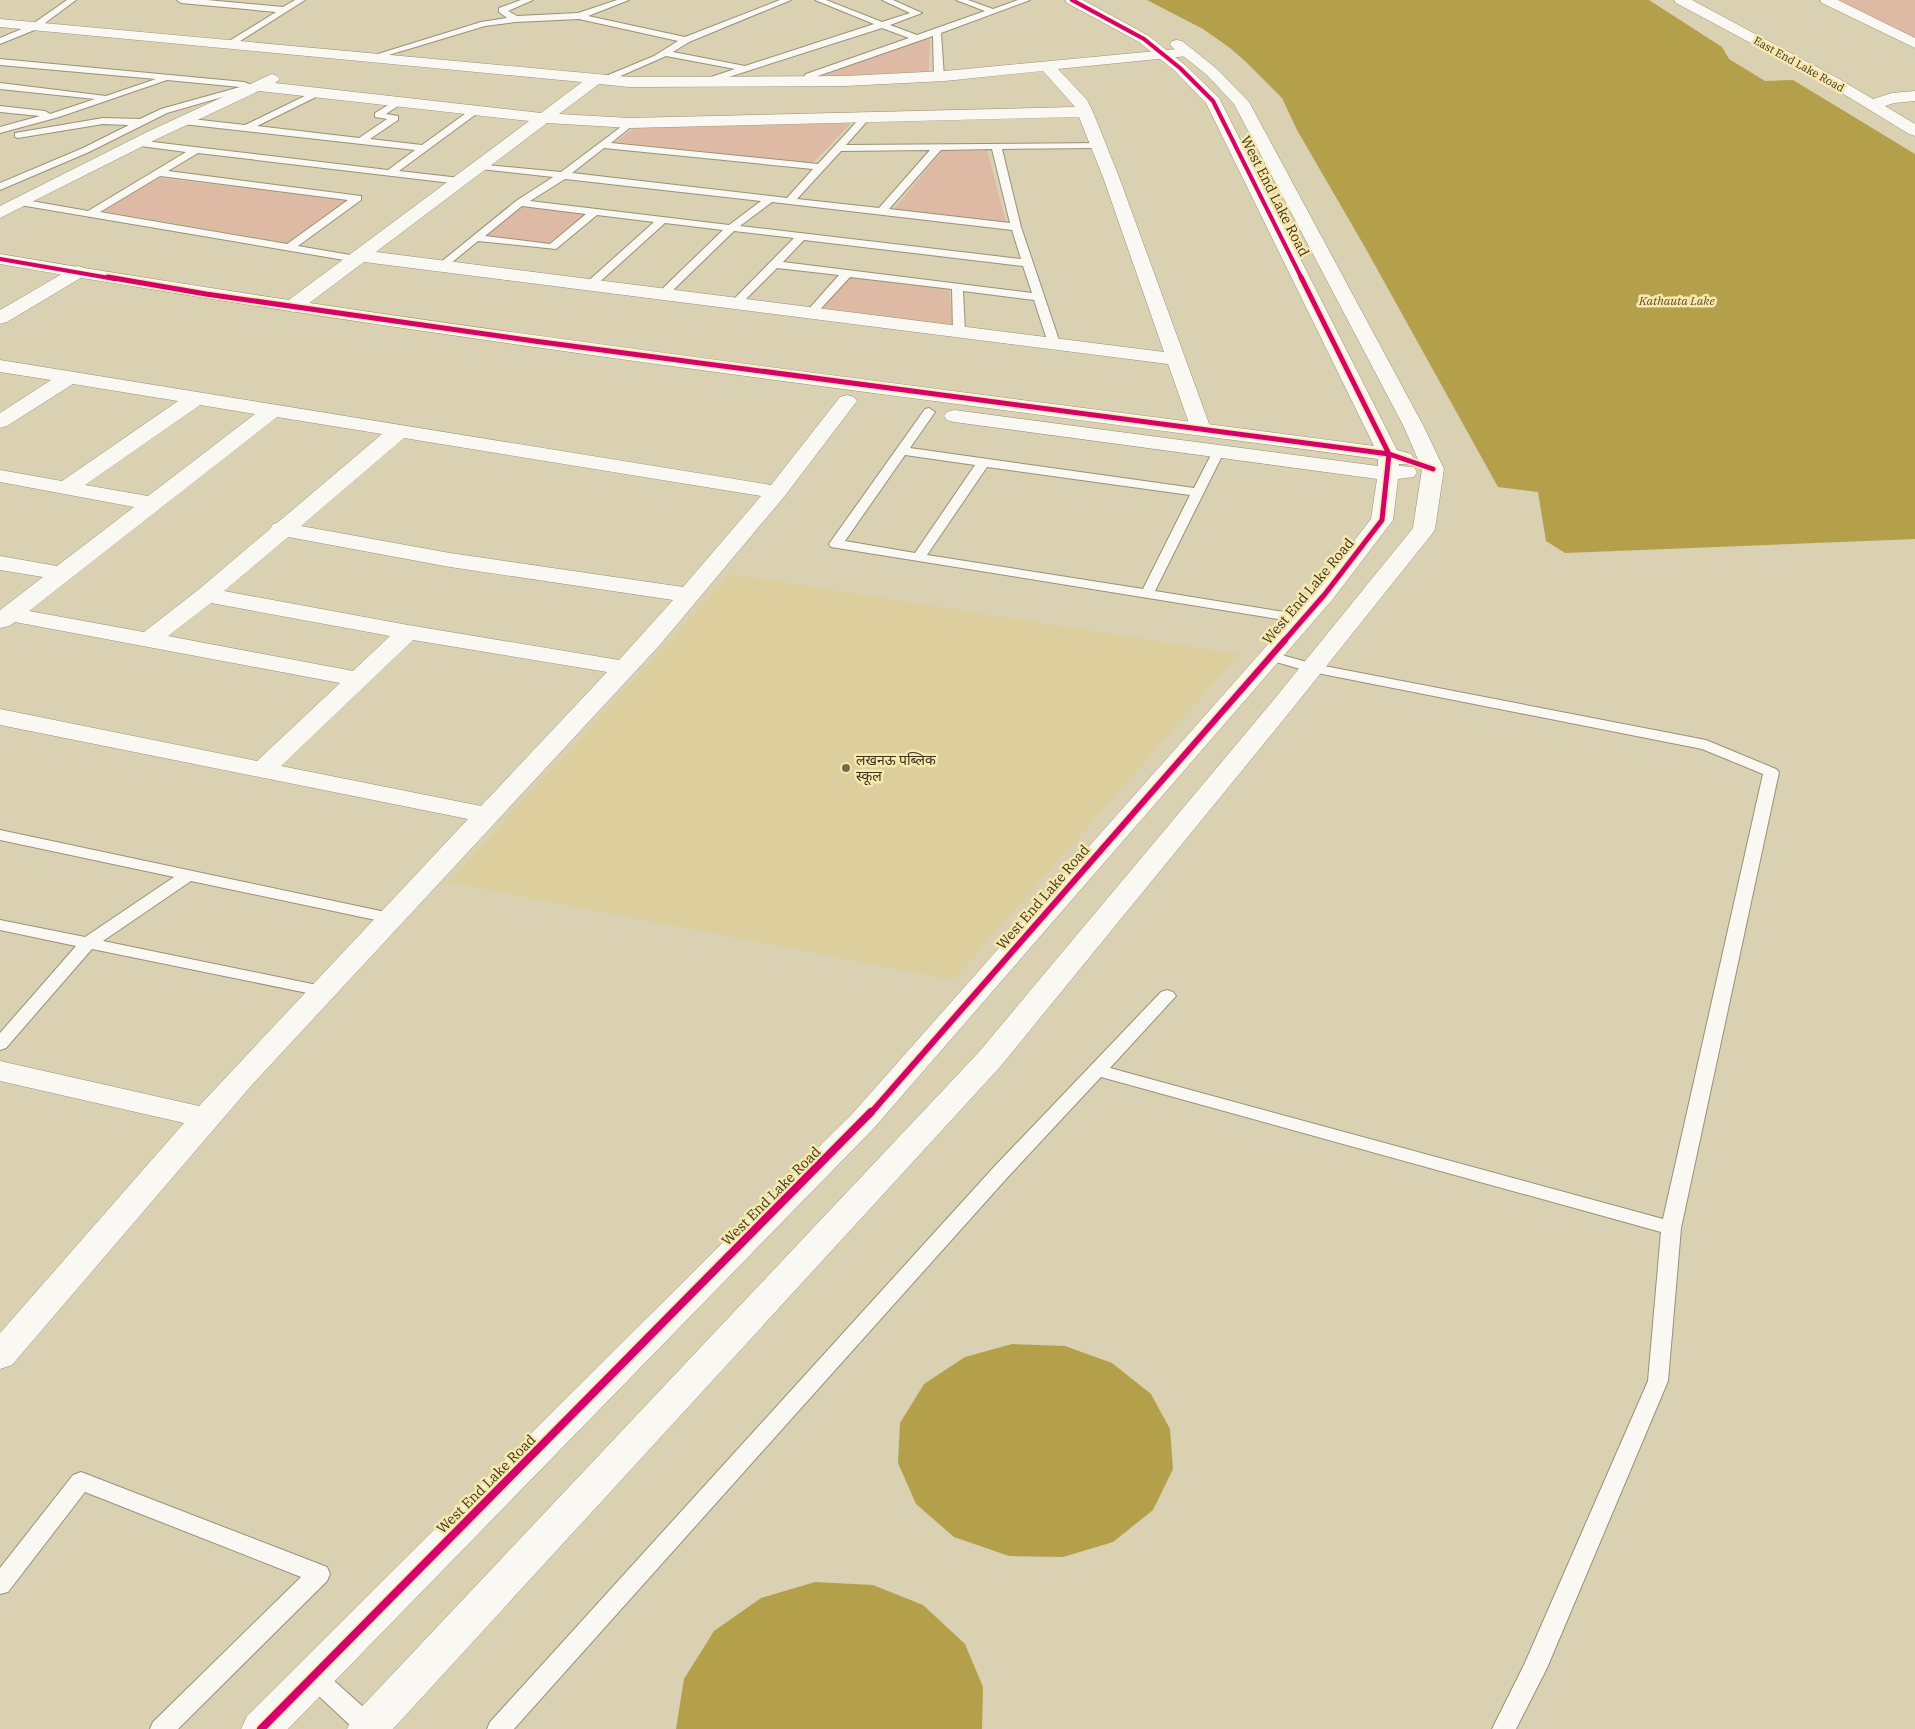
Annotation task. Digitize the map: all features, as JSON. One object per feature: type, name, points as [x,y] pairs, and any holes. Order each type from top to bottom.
[{"type":"street","name":"West End Lake Road","points":[[1072,0],[1144,39],[1212,72],[1241,102],[1414,427],[1433,469]]},
{"type":"street","name":"West End Lake Road","points":[[261,1729],[863,1121],[1325,594],[1382,520],[1389,464],[1213,101],[1176,54],[1175,42],[1100,0]]},
{"type":"street","name":"East End Lake Road","points":[[1681,0],[1834,82],[1915,131]]},
{"type":"street","points":[[1827,0],[1915,44]]},
{"type":"street","points":[[0,24],[629,82],[805,82],[939,77],[1176,54]]},
{"type":"street","points":[[300,66],[326,54]]},
{"type":"street","points":[[1048,67],[1082,103],[1099,145],[1201,429]]},
{"type":"street","points":[[0,213],[136,143],[283,74]]},
{"type":"street","points":[[293,306],[544,118],[600,80]]},
{"type":"street","points":[[257,86],[544,118],[630,123],[864,119],[1085,112]]},
{"type":"street","points":[[1872,105],[1892,98],[1915,96]]},
{"type":"street","points":[[1872,105],[1915,106]]},
{"type":"street","points":[[358,258],[441,266],[1176,359]]},
{"type":"street","points":[[0,259],[206,294],[544,342],[1201,429],[1389,464]]},
{"type":"street","points":[[0,318],[78,272]]},
{"type":"street","points":[[0,277],[218,314],[1218,452],[1389,464],[1433,469],[1424,529],[989,1060],[369,1728]]},
{"type":"street","points":[[0,366],[776,492]]},
{"type":"street","points":[[0,422],[70,377]]},
{"type":"street","points":[[66,488],[196,398]]},
{"type":"street","points":[[0,1356],[206,1118],[390,918],[625,668],[776,492],[848,401]]},
{"type":"street","points":[[5,618],[273,410]]},
{"type":"street","points":[[148,640],[206,595],[399,430]]},
{"type":"street","points":[[0,476],[152,504]]},
{"type":"street","points":[[281,529],[450,560],[689,595]]},
{"type":"street","points":[[0,563],[62,574]]},
{"type":"street","points":[[206,595],[408,632],[625,668]]},
{"type":"street","points":[[5,618],[148,640],[357,679]]},
{"type":"street","points":[[262,770],[408,632]]},
{"type":"street","points":[[0,716],[487,815]]},
{"type":"street","points":[[0,1071],[206,1118]]},
{"type":"lane","points":[[0,41],[34,27],[72,0]]},
{"type":"lane","points":[[181,0],[286,10]]},
{"type":"lane","points":[[229,45],[301,0]]},
{"type":"lane","points":[[514,20],[502,10],[528,0]]},
{"type":"lane","points":[[369,58],[484,24],[579,16],[625,0]]},
{"type":"lane","points":[[600,80],[658,58],[686,40],[787,0]]},
{"type":"lane","points":[[819,0],[916,38]]},
{"type":"lane","points":[[711,82],[711,80],[918,13],[886,0]]},
{"type":"lane","points":[[960,0],[992,11]]},
{"type":"lane","points":[[805,82],[809,76],[1026,0]]},
{"type":"lane","points":[[579,16],[686,40]]},
{"type":"lane","points":[[937,31],[939,77]]},
{"type":"lane","points":[[665,53],[745,69]]},
{"type":"lane","points":[[0,62],[257,86]]},
{"type":"lane","points":[[0,132],[170,78]]},
{"type":"lane","points":[[0,86],[110,97]]},
{"type":"lane","points":[[0,187],[86,150],[164,111],[257,86]]},
{"type":"lane","points":[[247,128],[317,93]]},
{"type":"lane","points":[[361,141],[395,118],[378,115],[398,102]]},
{"type":"lane","points":[[0,109],[56,115]]},
{"type":"lane","points":[[390,173],[476,110]]},
{"type":"lane","points":[[790,201],[864,119]]},
{"type":"lane","points":[[0,132],[12,136],[104,121],[142,122]]},
{"type":"lane","points":[[183,121],[424,148]]},
{"type":"lane","points":[[441,266],[520,203],[564,175],[630,123]]},
{"type":"lane","points":[[136,143],[460,181]]},
{"type":"lane","points":[[603,145],[821,167]]},
{"type":"lane","points":[[838,148],[1099,145]]},
{"type":"lane","points":[[996,146],[1016,227],[1054,343]]},
{"type":"lane","points":[[881,212],[938,147]]},
{"type":"lane","points":[[90,214],[196,150]]},
{"type":"lane","points":[[480,166],[1016,227]]},
{"type":"lane","points":[[158,173],[358,198],[289,248]]},
{"type":"lane","points":[[663,294],[731,228],[770,199]]},
{"type":"lane","points":[[20,202],[358,258]]},
{"type":"lane","points":[[520,203],[1028,263]]},
{"type":"lane","points":[[476,238],[552,247],[594,212]]},
{"type":"lane","points":[[590,285],[662,220]]},
{"type":"lane","points":[[736,303],[802,236]]},
{"type":"lane","points":[[774,264],[1039,297]]},
{"type":"lane","points":[[811,313],[847,273]]},
{"type":"lane","points":[[957,287],[959,331]]},
{"type":"lane","points":[[928,412],[836,544],[1303,619]]},
{"type":"lane","points":[[901,451],[1198,492]]},
{"type":"lane","points":[[1147,594],[1218,452]]},
{"type":"lane","points":[[919,557],[983,463]]},
{"type":"lane","points":[[1271,656],[1312,668],[1706,745],[1771,772],[1671,1228],[1658,1380],[1535,1668],[1504,1729]]},
{"type":"lane","points":[[0,835],[390,918]]},
{"type":"lane","points":[[0,1044],[88,943],[188,875]]},
{"type":"lane","points":[[0,926],[322,992]]},
{"type":"lane","points":[[499,1729],[1000,1173],[1167,996]]},
{"type":"lane","points":[[1096,1070],[1671,1228]]},
{"type":"lane","points":[[0,1585],[81,1481],[319,1574],[162,1729]]},
{"type":"lane","points":[[313,1676],[369,1728]]},
{"type":"shaded area","points":[[1837,0],[1915,0],[1915,38]]},
{"type":"shaded area","points":[[930,36],[929,73],[823,76]]},
{"type":"shaded area","points":[[852,122],[813,163],[616,142],[636,126]]},
{"type":"shaded area","points":[[987,150],[1006,222],[893,210],[942,151]]},
{"type":"shaded area","points":[[159,178],[347,200],[288,243],[103,211]]},
{"type":"shaded area","points":[[522,206],[586,214],[548,245],[483,236]]},
{"type":"shaded area","points":[[851,276],[949,287],[953,327],[820,311]]},
{"type":"shaded area","name":"लखनऊ पब्लिक स्कूल","points":[[731,574],[1239,654],[953,980],[449,882]]},
{"type":"water","name":"Kathauta Lake","points":[[1147,0],[1649,0],[1722,47],[1729,59],[1765,81],[1793,80],[1915,154],[1915,539],[1565,553],[1546,541],[1538,492],[1498,487],[1366,249],[1297,130],[1282,98],[1230,48],[1203,29]]},
{"type":"water","points":[[1012,1344],[1065,1346],[1112,1363],[1151,1394],[1170,1429],[1173,1469],[1153,1510],[1113,1542],[1063,1557],[1009,1556],[954,1537],[916,1504],[898,1463],[900,1423],[924,1384],[965,1357]]},
{"type":"water","points":[[815,1582],[873,1585],[923,1605],[965,1644],[983,1687],[982,1729],[676,1729],[684,1679],[714,1631],[761,1598]]},
{"type":"cycle path","points":[[261,1729],[863,1121],[1325,594],[1382,520],[1389,454],[1213,101],[1180,68],[1144,39],[1072,0]]},
{"type":"cycle path","points":[[0,259],[206,294],[534,341],[1389,454],[1433,469]]},
{"type":"place","name":"लखनऊ पब्लिक स्कूल","points":[[846,768]]}]
